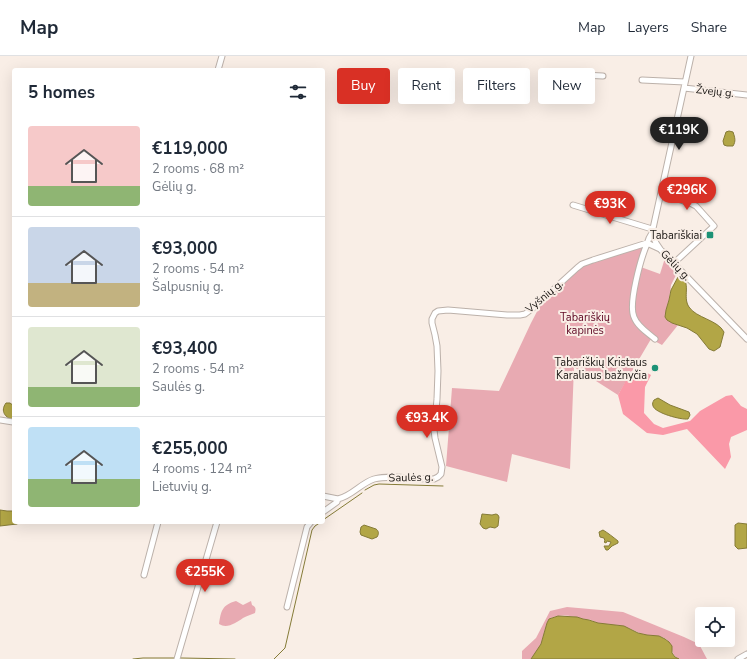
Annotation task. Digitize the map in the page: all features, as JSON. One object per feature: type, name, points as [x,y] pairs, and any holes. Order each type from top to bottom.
[{"type":"street","points":[[219,68],[222,56]]},
{"type":"street","points":[[655,340],[634,317],[634,289],[647,243],[652,231],[691,56]]},
{"type":"street","points":[[595,76],[603,76]]},
{"type":"street","name":"Žvejų g.","points":[[642,80],[685,82]]},
{"type":"street","name":"Žvejų g.","points":[[684,88],[747,95]]},
{"type":"street","points":[[661,192],[696,206],[714,226],[674,262]]},
{"type":"street","points":[[573,205],[652,231]]},
{"type":"street","name":"Gėlių g.","points":[[652,231],[656,243],[660,249],[747,339]]},
{"type":"street","points":[[647,243],[660,249]]},
{"type":"street","name":"Vyšnių g.","points":[[435,313],[442,310],[448,310],[507,315],[525,314],[582,264],[647,243]]},
{"type":"street","name":"Saulės g.","points":[[325,511],[337,502],[338,499],[350,494],[373,479],[389,477],[434,479],[441,474],[442,467],[434,430],[438,392],[437,346],[432,323],[435,313]]},
{"type":"street","points":[[0,420],[12,422]]},
{"type":"street","points":[[325,497],[338,499]]},
{"type":"street","points":[[144,575],[157,524]]},
{"type":"street","points":[[177,659],[216,524]]},
{"type":"street","points":[[287,607],[307,527],[309,524]]},
{"type":"street","points":[[738,659],[747,654]]},
{"type":"green space","name":"Tabariškių kapinės","points":[[645,241],[638,266],[660,274],[665,258],[678,271],[671,285],[666,310],[672,323],[678,325],[662,345],[651,339],[618,395],[574,367],[570,469],[512,454],[507,482],[446,466],[452,388],[499,391],[542,302],[580,267],[580,262]]},
{"type":"green space","points":[[236,601],[243,605],[251,601],[256,610],[255,613],[228,626],[219,624],[223,609],[228,604]]},
{"type":"green space","points":[[567,607],[623,612],[695,642],[695,647],[701,647],[707,659],[679,659],[674,654],[669,642],[664,638],[645,635],[622,626],[600,624],[590,620],[573,617],[557,616],[549,619],[541,644],[531,659],[522,659],[522,651],[536,638],[550,611]]},
{"type":"shaded area","points":[[726,132],[733,132],[735,141],[733,146],[724,145],[723,141]]},
{"type":"shaded area","points":[[680,276],[684,279],[687,303],[692,311],[717,325],[724,332],[720,347],[714,351],[709,349],[697,334],[687,328],[672,323],[665,317],[671,290]]},
{"type":"shaded area","points":[[647,373],[651,375],[645,387],[644,413],[654,424],[663,428],[690,421],[700,411],[726,396],[732,395],[741,406],[747,409],[747,430],[731,437],[729,444],[731,457],[725,469],[687,429],[663,435],[647,433],[623,414],[618,395],[629,375],[640,381]]},
{"type":"shaded area","points":[[658,398],[670,405],[689,412],[690,415],[688,419],[674,417],[655,409],[653,403],[654,400]]},
{"type":"shaded area","points":[[6,403],[12,404],[12,419],[4,414],[4,406]]},
{"type":"shaded area","points":[[0,510],[12,511],[12,524],[17,524],[0,526]]},
{"type":"shaded area","points":[[482,514],[498,515],[498,526],[495,528],[483,528],[480,524]]},
{"type":"shaded area","points":[[738,523],[747,524],[747,548],[738,549],[735,546],[735,525]]},
{"type":"shaded area","points":[[364,525],[376,529],[378,533],[377,537],[372,539],[361,535],[361,527]]},
{"type":"shaded area","points":[[603,530],[618,541],[618,543],[608,550],[606,550],[604,546],[609,546],[611,542],[607,541],[606,543],[604,542],[604,538],[600,537],[599,532]]},
{"type":"shaded area","points":[[558,616],[577,617],[598,623],[624,626],[638,633],[659,636],[669,642],[672,646],[672,653],[679,659],[531,659],[541,644],[549,619]]},
{"type":"waterway","points":[[365,490],[379,484],[443,486]]},
{"type":"waterway","points":[[325,519],[362,493]]},
{"type":"waterway","points":[[274,659],[285,648],[312,530],[318,524]]},
{"type":"waterway","points":[[133,659],[175,658]]},
{"type":"waterway","points":[[181,658],[235,659]]},
{"type":"place","name":"Tabariškiai","points":[[710,235]]},
{"type":"place","name":"Tabariškių Kristaus Karaliaus bažnyčia","points":[[655,368]]}]
